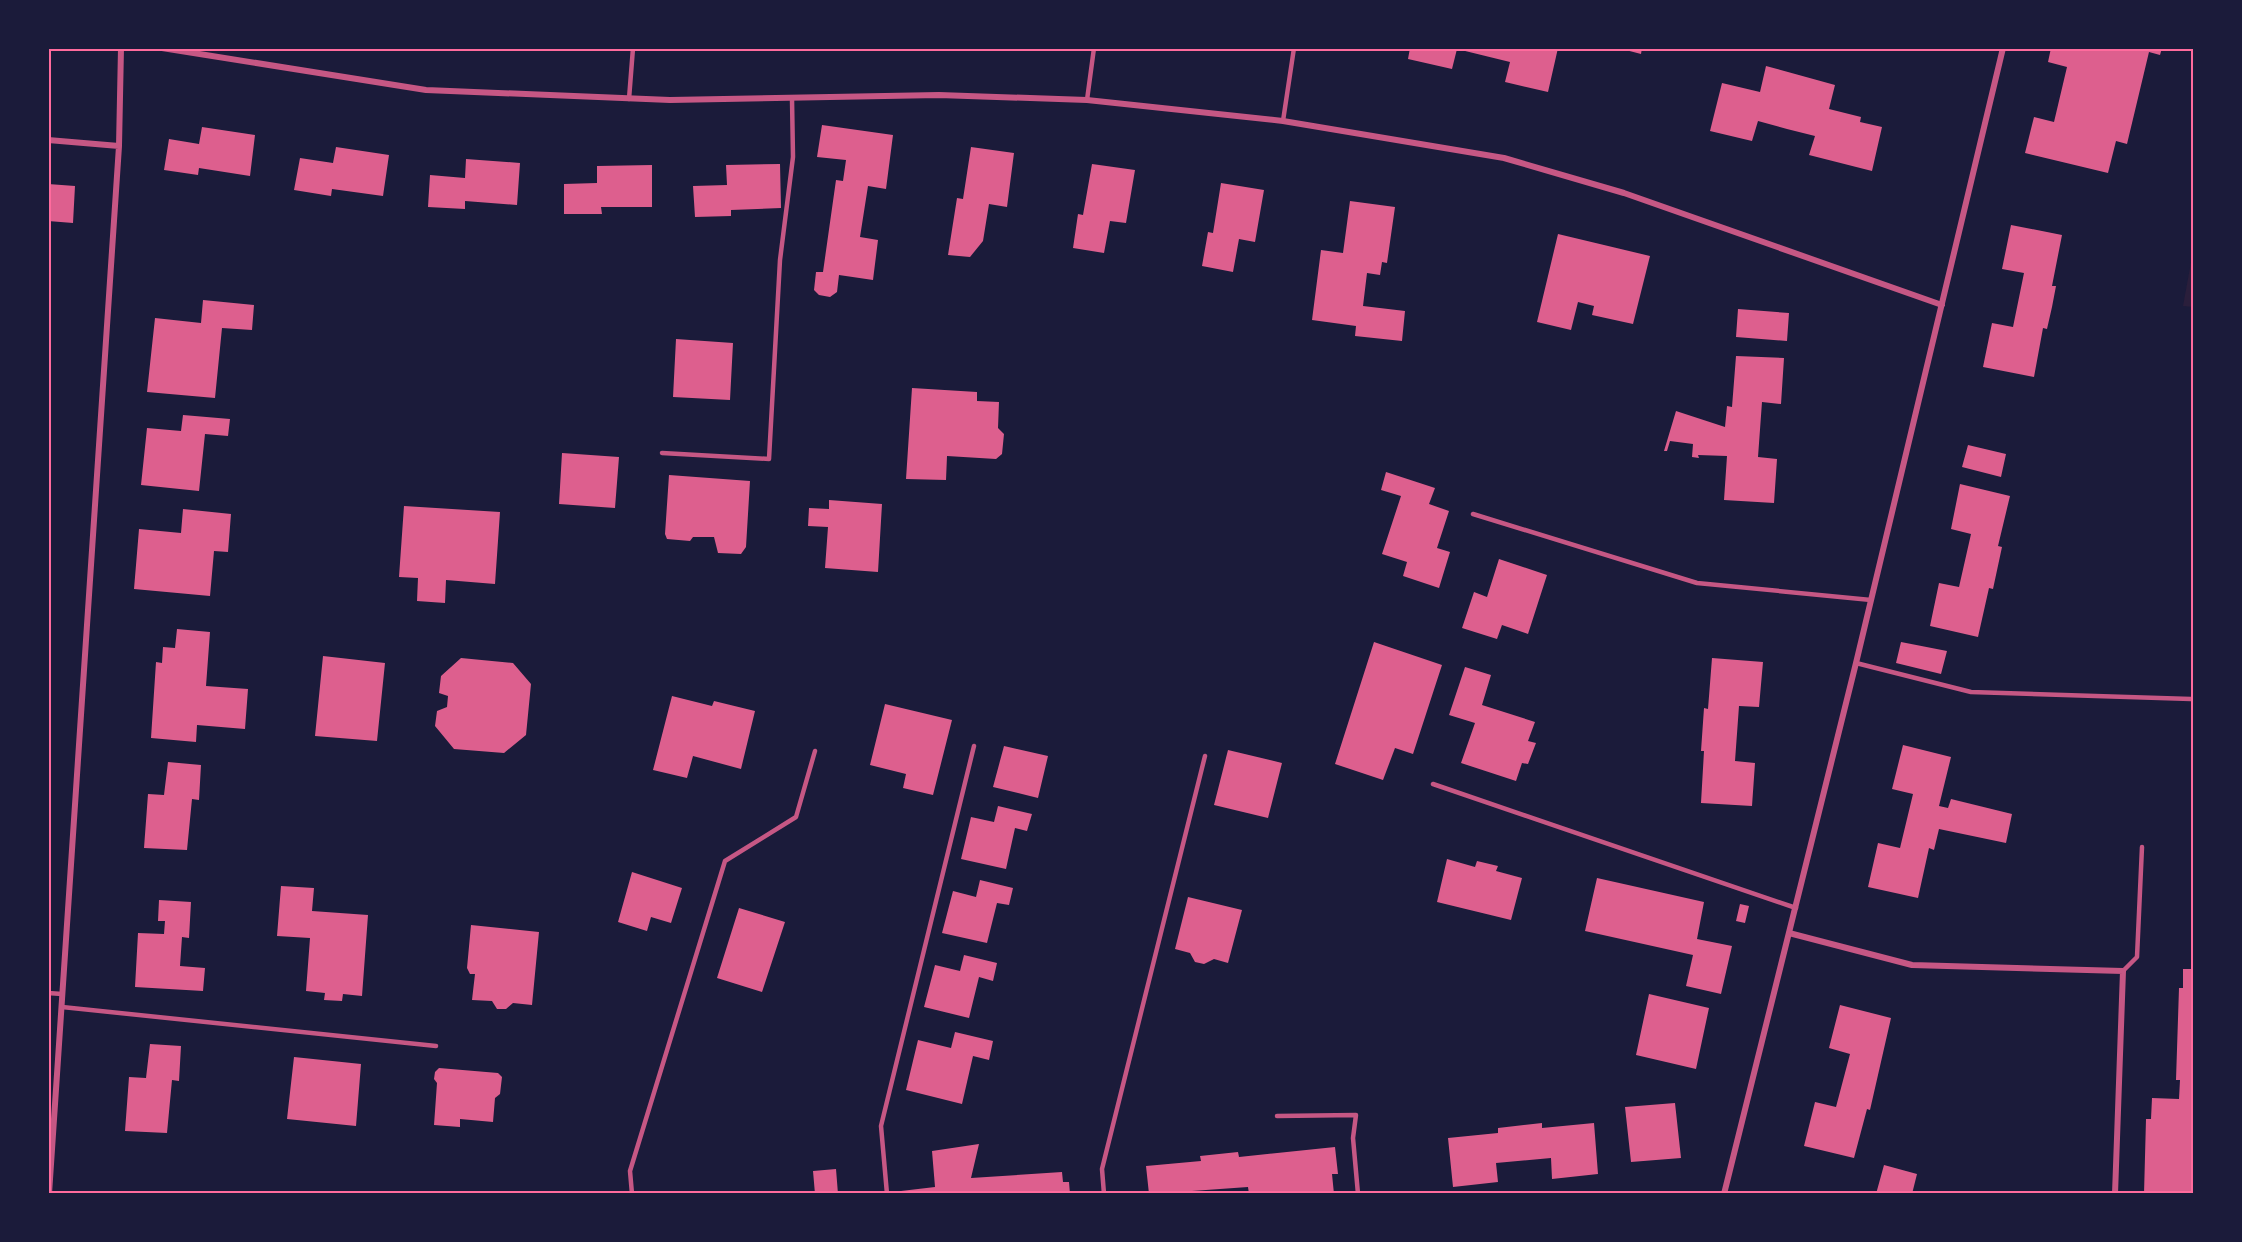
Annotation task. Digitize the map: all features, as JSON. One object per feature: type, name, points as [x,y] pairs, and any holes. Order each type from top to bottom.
[{"type":"street","points":[[49,1194],[119,146],[121,48]]},
{"type":"street","points":[[162,48],[426,90],[629,99],[792,99],[939,95],[1087,100],[1283,121],[1504,158],[1624,193],[1942,305]]},
{"type":"street","points":[[1724,1194],[1872,600],[2003,48]]},
{"type":"street","points":[[48,140],[119,146]]},
{"type":"street","points":[[1790,933],[1912,964],[2123,971],[2115,1194]]},
{"type":"lane","points":[[629,99],[633,48]]},
{"type":"lane","points":[[1087,100],[1094,48]]},
{"type":"lane","points":[[1283,121],[1294,48]]},
{"type":"lane","points":[[662,453],[769,459],[780,260],[793,157],[792,99]]},
{"type":"lane","points":[[1473,514],[1697,583],[1872,600]]},
{"type":"lane","points":[[1856,663],[1971,692],[2192,699]]},
{"type":"lane","points":[[887,1194],[881,1126],[974,746]]},
{"type":"lane","points":[[632,1194],[630,1171],[725,861],[796,817],[815,751]]},
{"type":"lane","points":[[1104,1194],[1102,1169],[1205,756]]},
{"type":"lane","points":[[1433,784],[1796,908]]},
{"type":"lane","points":[[2123,971],[2137,957],[2142,847]]},
{"type":"lane","points":[[48,993],[62,994]]},
{"type":"lane","points":[[62,1007],[436,1046]]},
{"type":"lane","points":[[1277,1116],[1356,1115],[1353,1138],[1358,1194]]},
{"type":"shaded area","points":[[2194,246],[2194,307],[2183,306]]},
{"type":"building","points":[[1410,48],[1558,48],[1548,92],[1505,82],[1510,62],[1457,49],[1452,69],[1408,59]]},
{"type":"building","points":[[1618,48],[1642,48],[1641,54]]},
{"type":"building","points":[[2051,48],[2162,48],[2160,55],[2149,52],[2127,144],[2116,141],[2108,173],[2025,153],[2034,117],[2054,122],[2067,67],[2048,62]]},
{"type":"building","points":[[1766,66],[1835,85],[1829,109],[1861,117],[1860,122],[1882,127],[1872,171],[1809,155],[1815,136],[1758,121],[1752,141],[1710,131],[1722,83],[1760,92]]},
{"type":"building","points":[[822,125],[893,135],[886,189],[868,186],[860,237],[878,240],[873,280],[839,275],[837,292],[830,297],[819,295],[814,290],[816,272],[823,272],[836,180],[843,181],[846,160],[817,157]]},
{"type":"building","points":[[202,127],[255,135],[250,176],[199,168],[198,175],[164,170],[169,139],[199,144]]},
{"type":"building","points":[[336,147],[389,155],[383,196],[332,189],[331,196],[294,190],[300,158],[333,163]]},
{"type":"building","points":[[971,147],[1014,153],[1007,207],[989,204],[983,241],[970,257],[948,255],[957,198],[963,199]]},
{"type":"building","points":[[466,159],[520,163],[517,205],[465,201],[465,209],[428,207],[430,175],[465,178]]},
{"type":"building","points":[[780,164],[781,208],[731,210],[731,216],[695,217],[693,186],[727,185],[726,165]]},
{"type":"building","points":[[1092,164],[1135,170],[1126,223],[1110,221],[1104,253],[1073,248],[1078,214],[1083,215]]},
{"type":"building","points":[[652,165],[652,207],[601,207],[602,214],[564,214],[564,184],[597,183],[597,166]]},
{"type":"building","points":[[1221,183],[1264,190],[1255,242],[1239,239],[1233,272],[1202,266],[1208,232],[1213,233]]},
{"type":"building","points":[[48,184],[75,186],[73,223],[48,221]]},
{"type":"building","points":[[1350,201],[1395,207],[1387,263],[1382,262],[1380,275],[1367,273],[1363,306],[1405,311],[1402,341],[1355,336],[1356,326],[1312,320],[1321,250],[1343,253]]},
{"type":"building","points":[[2011,225],[2062,235],[2052,286],[2056,286],[2052,307],[2047,329],[2043,328],[2034,377],[1983,367],[1992,323],[2013,327],[2024,273],[2002,269]]},
{"type":"building","points":[[1558,234],[1650,256],[1633,324],[1592,315],[1594,306],[1578,302],[1571,330],[1537,322]]},
{"type":"building","points":[[203,300],[254,305],[252,330],[222,328],[215,398],[147,392],[155,318],[201,323]]},
{"type":"building","points":[[1738,309],[1789,313],[1787,341],[1736,337]]},
{"type":"building","points":[[676,339],[733,343],[730,400],[673,397]]},
{"type":"building","points":[[1736,356],[1784,358],[1781,404],[1762,402],[1758,457],[1777,459],[1774,503],[1724,500],[1727,456],[1698,455],[1699,458],[1692,457],[1693,444],[1670,441],[1667,451],[1664,451],[1676,411],[1725,427],[1727,406],[1732,407]]},
{"type":"building","points":[[912,388],[977,392],[977,401],[999,402],[998,428],[1004,434],[1002,454],[996,459],[947,456],[946,480],[906,479]]},
{"type":"building","points":[[183,415],[230,419],[228,436],[205,434],[199,491],[141,485],[147,428],[181,431]]},
{"type":"building","points":[[1968,445],[2006,454],[2001,477],[1962,467]]},
{"type":"building","points":[[562,453],[619,457],[615,508],[559,504]]},
{"type":"building","points":[[1386,472],[1435,488],[1429,504],[1449,511],[1437,548],[1450,552],[1439,588],[1403,576],[1407,562],[1382,554],[1401,496],[1381,490]]},
{"type":"building","points":[[669,475],[750,481],[746,547],[741,554],[718,553],[714,537],[693,537],[690,541],[667,539],[665,534]]},
{"type":"building","points":[[1960,484],[2010,496],[1998,546],[2002,547],[1993,589],[1989,588],[1978,637],[1930,626],[1939,583],[1959,587],[1971,534],[1951,529]]},
{"type":"building","points":[[829,500],[882,504],[878,572],[825,568],[828,527],[808,526],[809,508],[829,509]]},
{"type":"building","points":[[404,506],[500,512],[495,584],[446,580],[445,603],[417,601],[418,578],[399,577]]},
{"type":"building","points":[[183,509],[231,514],[228,552],[214,551],[210,596],[134,589],[139,529],[181,533]]},
{"type":"building","points":[[1499,559],[1547,575],[1528,634],[1502,625],[1497,639],[1462,628],[1474,592],[1487,597]]},
{"type":"building","points":[[177,629],[210,632],[206,686],[248,689],[245,729],[197,725],[196,742],[151,738],[156,662],[162,663],[163,647],[175,648]]},
{"type":"building","points":[[1374,642],[1442,665],[1413,754],[1395,748],[1383,780],[1335,764]]},
{"type":"building","points":[[1901,642],[1947,651],[1941,674],[1896,663]]},
{"type":"building","points":[[323,656],[385,663],[377,741],[315,736]]},
{"type":"building","points":[[461,658],[513,663],[531,684],[526,735],[504,753],[454,749],[435,726],[437,711],[447,707],[448,696],[439,693],[441,676]]},
{"type":"building","points":[[1712,658],[1763,662],[1759,707],[1739,706],[1735,761],[1755,763],[1752,806],[1701,803],[1704,708],[1708,709]]},
{"type":"building","points":[[1465,667],[1491,675],[1482,705],[1535,722],[1528,741],[1536,743],[1528,764],[1522,763],[1516,781],[1461,763],[1475,723],[1449,715]]},
{"type":"building","points":[[672,696],[712,706],[714,701],[755,711],[741,769],[693,756],[687,778],[653,770]]},
{"type":"building","points":[[885,704],[952,720],[933,795],[903,788],[906,774],[870,765]]},
{"type":"building","points":[[1903,745],[1951,757],[1939,806],[1948,808],[1951,799],[2012,814],[2006,843],[1939,829],[1934,850],[1929,848],[1918,898],[1868,887],[1878,843],[1900,848],[1913,794],[1892,789]]},
{"type":"building","points":[[1004,746],[1048,756],[1038,798],[993,787]]},
{"type":"building","points":[[1228,750],[1282,763],[1268,818],[1214,805]]},
{"type":"building","points":[[168,762],[201,765],[199,800],[192,799],[187,850],[144,848],[148,794],[164,795]]},
{"type":"building","points":[[998,806],[1032,814],[1027,831],[1015,828],[1006,869],[961,859],[971,817],[994,822]]},
{"type":"building","points":[[1447,859],[1475,867],[1477,861],[1498,866],[1496,871],[1522,878],[1511,920],[1437,902]]},
{"type":"building","points":[[632,872],[682,888],[671,923],[651,917],[647,931],[618,922]]},
{"type":"building","points":[[1597,878],[1704,902],[1697,939],[1732,946],[1721,994],[1686,986],[1693,955],[1585,931]]},
{"type":"building","points":[[980,880],[1013,888],[1009,905],[997,903],[987,943],[942,933],[953,891],[976,897]]},
{"type":"building","points":[[281,886],[314,888],[312,911],[368,915],[362,996],[343,994],[342,1001],[324,1000],[325,993],[306,991],[310,938],[277,936]]},
{"type":"building","points":[[1188,897],[1242,910],[1228,963],[1214,959],[1204,964],[1195,962],[1190,953],[1175,949]]},
{"type":"building","points":[[159,900],[191,902],[189,938],[182,937],[180,966],[205,968],[203,991],[135,987],[138,933],[164,934],[165,921],[158,921]]},
{"type":"building","points":[[1740,904],[1749,906],[1745,923],[1736,921]]},
{"type":"building","points":[[739,908],[785,922],[762,992],[717,978]]},
{"type":"building","points":[[471,925],[539,932],[532,1005],[513,1003],[506,1009],[497,1009],[492,1001],[472,1000],[475,974],[470,974],[467,968]]},
{"type":"building","points":[[964,955],[997,963],[993,981],[979,977],[969,1018],[924,1007],[935,965],[960,971]]},
{"type":"building","points":[[2183,969],[2194,969],[2194,1194],[2144,1194],[2146,1119],[2151,1119],[2152,1098],[2179,1099],[2180,1080],[2176,1080],[2179,988],[2183,988]]},
{"type":"building","points":[[1649,994],[1709,1008],[1696,1069],[1636,1055]]},
{"type":"building","points":[[1840,1005],[1891,1018],[1870,1110],[1867,1109],[1854,1158],[1804,1146],[1815,1102],[1836,1107],[1850,1054],[1829,1048]]},
{"type":"building","points":[[955,1032],[993,1041],[989,1060],[973,1056],[962,1104],[906,1090],[918,1040],[951,1048]]},
{"type":"building","points":[[150,1044],[181,1046],[179,1081],[172,1080],[167,1133],[125,1131],[129,1077],[146,1078]]},
{"type":"building","points":[[294,1057],[361,1064],[356,1126],[287,1119]]},
{"type":"building","points":[[439,1068],[498,1073],[502,1077],[500,1094],[495,1098],[493,1122],[460,1119],[460,1127],[434,1125],[437,1083],[434,1079],[435,1072]]},
{"type":"building","points":[[1675,1103],[1681,1158],[1631,1162],[1625,1107]]},
{"type":"building","points":[[1542,1123],[1542,1128],[1594,1123],[1598,1174],[1552,1179],[1551,1158],[1496,1163],[1498,1182],[1453,1187],[1448,1138],[1498,1133],[1498,1128]]},
{"type":"building","points":[[979,1144],[971,1178],[1062,1172],[1063,1182],[1069,1182],[1070,1194],[902,1194],[901,1191],[935,1187],[932,1151]]},
{"type":"building","points":[[1335,1147],[1338,1174],[1332,1174],[1334,1194],[1249,1194],[1248,1187],[1192,1191],[1192,1194],[1149,1194],[1146,1166],[1201,1161],[1200,1156],[1238,1152],[1239,1157]]},
{"type":"building","points":[[1884,1165],[1917,1174],[1912,1194],[1876,1194]]},
{"type":"building","points":[[836,1169],[838,1194],[815,1194],[813,1171]]}]
